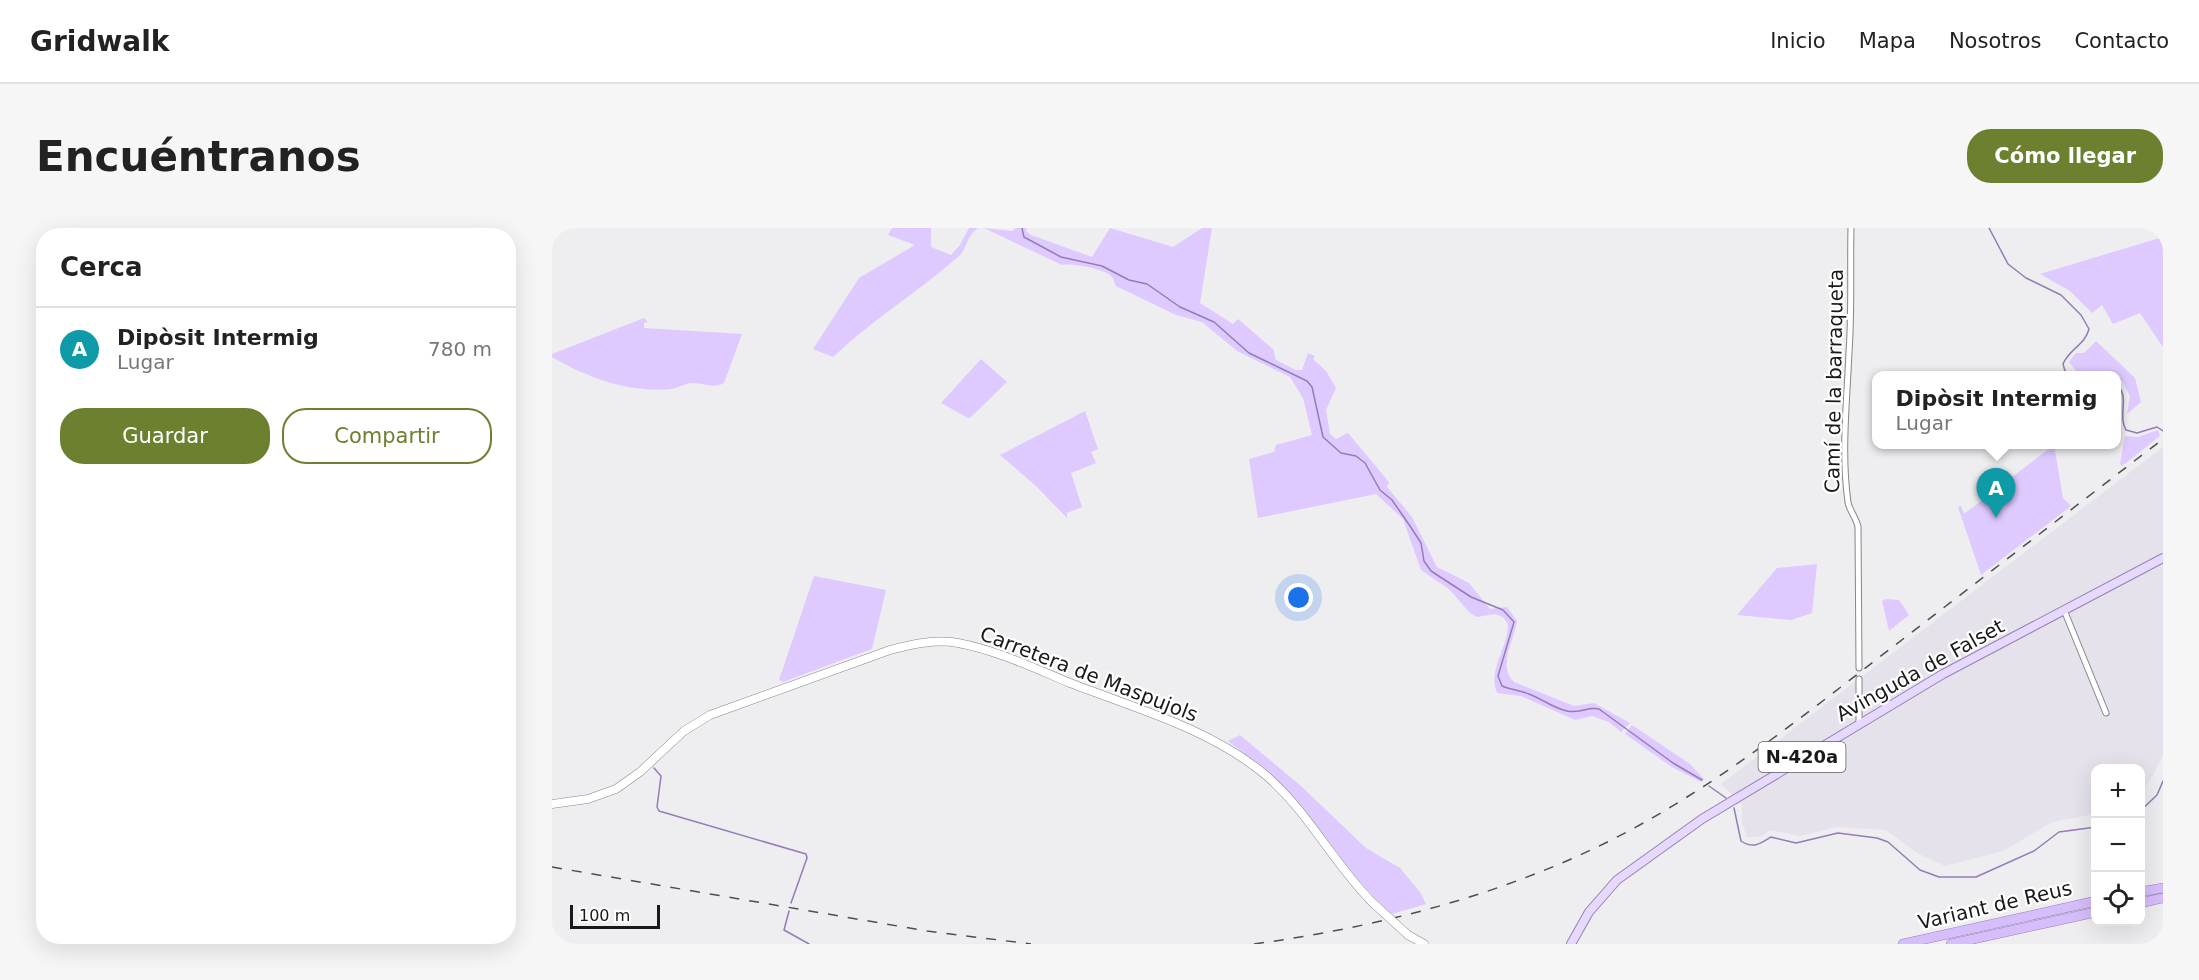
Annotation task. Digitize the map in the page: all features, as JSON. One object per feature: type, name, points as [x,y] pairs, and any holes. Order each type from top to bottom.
[{"type":"highway","points":[[2145,891],[2163,888]]},
{"type":"highway","points":[[2145,902],[2163,898]]},
{"type":"highway","name":"Variant de Reus","points":[[1903,944],[2091,902]]},
{"type":"highway","name":"Variant de Reus","points":[[1951,944],[2091,913]]},
{"type":"main road","name":"Avinguda de Falset","points":[[1571,944],[1589,912],[1603,894],[1636,865],[1702,819],[1859,722],[1943,674],[2163,558]]},
{"type":"street","name":"Camí de la barraqueta","points":[[1851,228],[1850,350],[1846,399],[1847,486],[1848,506],[1855,514],[1858,527],[1858,668]]},
{"type":"street","points":[[2064,610],[2106,713]]},
{"type":"street","name":"Carretera de Maspujols","points":[[552,804],[588,799],[616,789],[640,772],[691,726],[720,711],[890,650],[927,642],[950,642],[978,648],[1038,670],[1189,730],[1238,754],[1265,774],[1295,804],[1351,881],[1371,902],[1408,935],[1424,944]]},
{"type":"street","points":[[1858,679],[1859,722]]},
{"type":"shaded area","points":[[892,228],[931,228],[931,247],[951,255],[960,245],[969,228],[979,228],[972,234],[958,257],[833,357],[813,349],[859,278],[915,245],[888,235]]},
{"type":"shaded area","points":[[984,228],[1012,231],[1016,228],[1027,228],[1026,231],[1031,235],[1092,257],[1110,228],[1173,247],[1202,228],[1212,228],[1200,303],[1233,324],[1238,319],[1273,349],[1276,360],[1296,370],[1302,370],[1308,353],[1315,356],[1313,359],[1326,371],[1336,388],[1326,410],[1330,434],[1336,439],[1348,433],[1389,482],[1387,487],[1412,517],[1437,567],[1469,583],[1490,609],[1507,607],[1517,621],[1507,661],[1509,675],[1514,682],[1574,706],[1594,703],[1630,723],[1621,732],[1609,722],[1592,716],[1575,720],[1521,696],[1497,693],[1496,667],[1508,624],[1503,617],[1495,614],[1477,617],[1470,613],[1449,589],[1421,570],[1403,519],[1376,494],[1258,518],[1249,459],[1274,452],[1276,445],[1312,435],[1303,398],[1290,377],[1237,351],[1202,322],[1176,315],[1116,286],[1113,278],[1103,271],[1062,265]]},
{"type":"shaded area","points":[[2163,237],[2163,347],[2140,313],[2113,324],[2102,305],[2092,313],[2070,291],[2040,274]]},
{"type":"shaded area","points":[[644,318],[648,322],[644,323],[644,328],[742,334],[724,383],[712,386],[690,383],[671,389],[640,389],[594,377],[552,357],[552,354]]},
{"type":"shaded area","points":[[2096,341],[2135,378],[2141,402],[2127,414],[2130,396],[2121,381],[2121,371],[2076,371],[2069,362],[2076,353],[2084,353]]},
{"type":"shaded area","points":[[981,359],[1007,382],[968,418],[941,403]]},
{"type":"shaded area","points":[[1085,411],[1098,449],[1091,452],[1096,463],[1071,473],[1082,507],[1067,513],[1067,518],[1037,487],[1000,455]]},
{"type":"shaded area","points":[[2158,430],[2160,436],[2122,466],[2120,464],[2125,436],[2138,437]]},
{"type":"shaded area","points":[[2163,447],[2163,756],[2145,787],[2145,764],[2091,764],[2091,815],[2052,822],[2003,851],[1945,866],[1917,853],[1886,830],[1837,827],[1800,836],[1770,830],[1760,837],[1747,837],[1742,823],[1742,805],[1721,784]]},
{"type":"shaded area","points":[[2049,449],[2055,449],[2063,498],[2071,506],[1981,575],[1958,507],[1961,506],[1964,514]]},
{"type":"shaded area","points":[[1817,564],[1812,613],[1791,620],[1737,615],[1777,568]]},
{"type":"shaded area","points":[[814,576],[886,590],[872,649],[783,682],[779,680]]},
{"type":"shaded area","points":[[1899,600],[1909,615],[1889,631],[1882,601]]},
{"type":"shaded area","points":[[1632,725],[1690,764],[1704,779],[1701,782],[1672,767],[1625,734]]},
{"type":"shaded area","points":[[1240,735],[1301,786],[1366,848],[1400,868],[1420,892],[1426,904],[1392,914],[1353,873],[1295,798],[1271,775],[1228,741]]},
{"type":"waterway","points":[[1022,228],[1024,237],[1061,257],[1102,266],[1129,280],[1147,284],[1180,307],[1214,322],[1249,353],[1307,381],[1312,387],[1323,437],[1341,453],[1356,456],[1365,463],[1380,490],[1392,500],[1421,543],[1424,561],[1431,571],[1471,597],[1503,610],[1514,622],[1498,676],[1502,686],[1534,696],[1567,711],[1599,709],[1673,763],[1702,780]]},
{"type":"waterway","points":[[1989,228],[2008,264],[2026,278],[2061,295],[2081,315],[2089,329],[2084,339],[2069,354],[2063,364],[2065,371]]},
{"type":"waterway","points":[[2121,391],[2126,430],[2137,433],[2157,427],[2163,431]]},
{"type":"waterway","points":[[654,768],[661,776],[657,807],[659,811],[806,854],[807,858],[791,903]]},
{"type":"waterway","points":[[2145,806],[2157,795],[2163,781]]},
{"type":"waterway","points":[[1709,786],[1726,798]]},
{"type":"waterway","points":[[1734,808],[1741,841],[1749,845],[1760,843],[1771,837],[1796,843],[1838,833],[1877,838],[1888,842],[1920,870],[1939,877],[1976,877],[2034,851],[2059,832],[2091,828]]},
{"type":"waterway","points":[[789,911],[784,930],[809,944]]},
{"type":"railway","points":[[1254,944],[1385,920],[1471,897],[1554,866],[1633,829],[1706,785],[1776,736],[2163,439]]},
{"type":"railway","points":[[552,867],[927,931],[1031,944]]},
{"type":"place","name":"Dipòsit Intermig","points":[[1996,518]]}]
